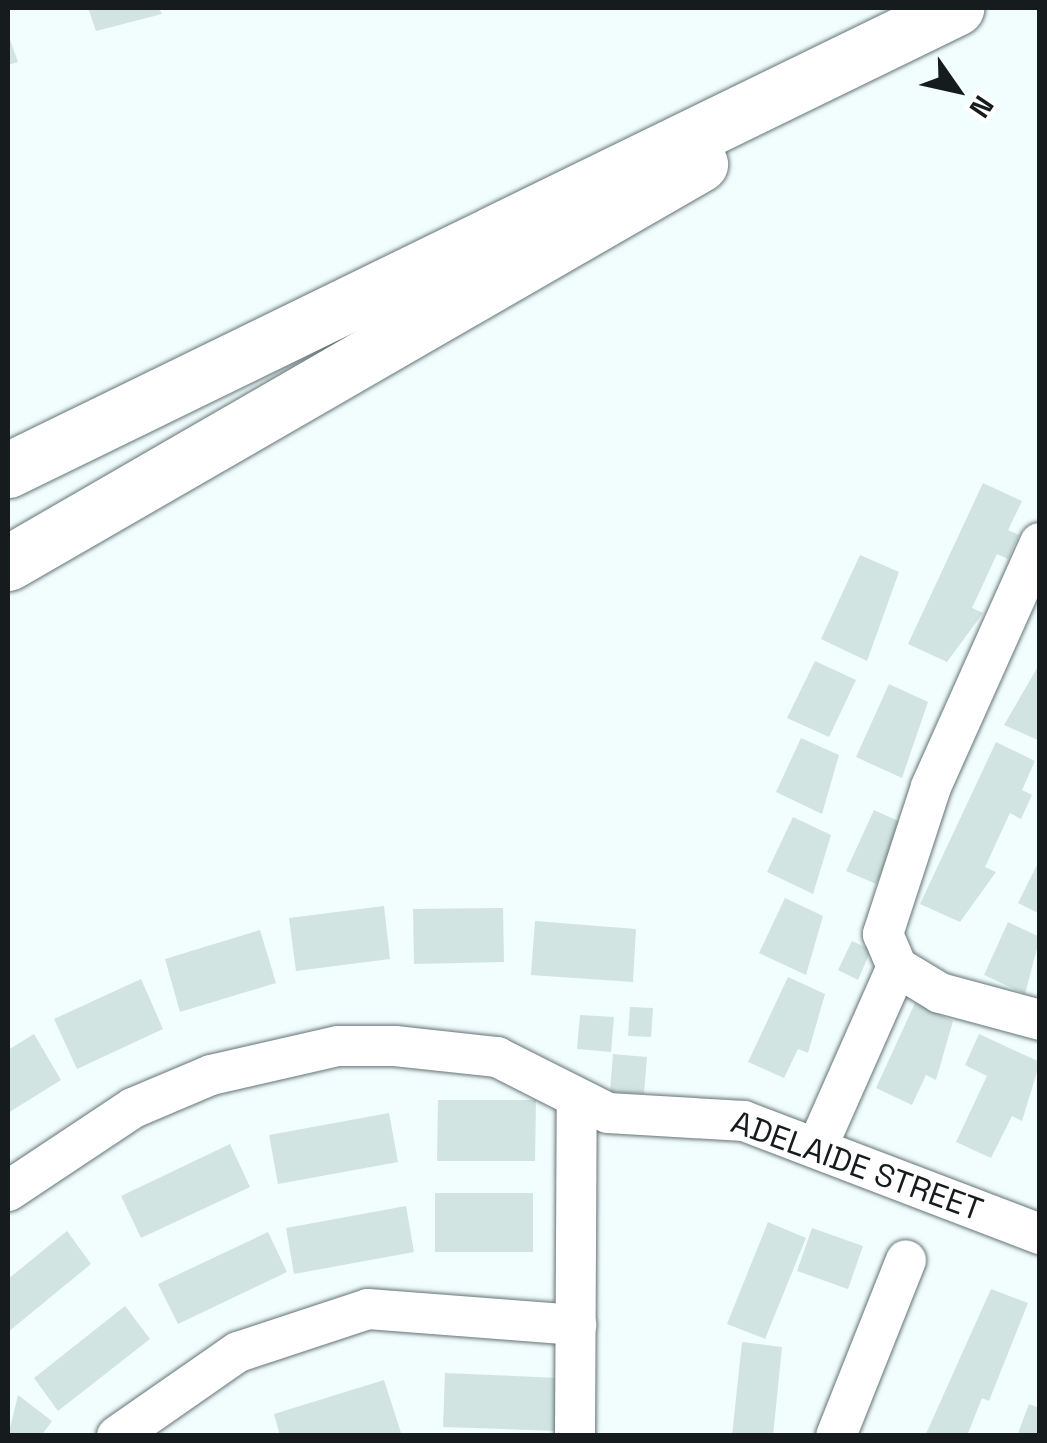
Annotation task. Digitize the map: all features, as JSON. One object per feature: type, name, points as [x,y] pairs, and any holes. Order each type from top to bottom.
[{"type":"highway","points":[[8,470],[956,8]]},
{"type":"highway","points":[[8,563],[600,225],[896,38]]},
{"type":"street","points":[[1040,543],[893,886],[883,934],[897,967],[940,993],[1040,1020]]},
{"type":"street","points":[[818,1145],[897,967]]},
{"type":"street","name":"ADELAIDE STREET","points":[[8,1191],[133,1108],[211,1075],[338,1046],[497,1057],[608,1113],[744,1121],[818,1145],[1040,1234]]},
{"type":"street","points":[[575,1436],[578,1101]]},
{"type":"street","points":[[836,1436],[906,1260]]},
{"type":"street","points":[[117,1436],[238,1352],[368,1309],[576,1325]]},
{"type":"building","points":[[88,8],[159,8],[162,14],[96,31]]},
{"type":"building","points":[[8,34],[18,62],[8,65]]},
{"type":"building","points":[[983,483],[1022,501],[1008,530],[1019,535],[1008,559],[997,554],[972,608],[983,613],[947,662],[908,644]]},
{"type":"building","points":[[860,555],[899,572],[867,661],[821,639]]},
{"type":"building","points":[[815,661],[856,680],[829,737],[787,718]]},
{"type":"building","points":[[1040,663],[1040,741],[1004,725]]},
{"type":"building","points":[[889,684],[928,702],[902,778],[856,757]]},
{"type":"building","points":[[801,738],[839,755],[822,814],[776,792]]},
{"type":"building","points":[[996,742],[1035,761],[1022,790],[1032,795],[1021,819],[1010,813],[985,867],[996,872],[960,922],[920,904]]},
{"type":"building","points":[[874,810],[905,824],[876,884],[846,871]]},
{"type":"building","points":[[793,817],[831,835],[813,894],[767,872]]},
{"type":"building","points":[[1040,859],[1040,914],[1018,903]]},
{"type":"building","points":[[785,898],[823,916],[806,975],[759,953]]},
{"type":"building","points":[[384,906],[390,959],[296,971],[289,918]]},
{"type":"building","points":[[503,908],[504,962],[414,964],[413,909]]},
{"type":"building","points":[[535,921],[636,929],[633,982],[531,975]]},
{"type":"building","points":[[1008,922],[1040,937],[1025,994],[984,975]]},
{"type":"building","points":[[260,930],[276,983],[180,1012],[165,959]]},
{"type":"building","points":[[852,941],[871,950],[858,980],[838,970]]},
{"type":"building","points":[[788,977],[825,994],[808,1053],[798,1049],[784,1078],[748,1062]]},
{"type":"building","points":[[141,979],[163,1029],[77,1069],[54,1019]]},
{"type":"building","points":[[915,1003],[953,1021],[936,1080],[926,1075],[912,1105],[876,1088]]},
{"type":"building","points":[[630,1007],[653,1008],[651,1037],[628,1036]]},
{"type":"building","points":[[580,1015],[614,1017],[611,1052],[577,1049]]},
{"type":"building","points":[[34,1034],[61,1080],[8,1113],[8,1050]]},
{"type":"building","points":[[979,1034],[1040,1062],[1022,1121],[1012,1116],[991,1158],[956,1142],[987,1076],[965,1065]]},
{"type":"building","points":[[613,1054],[647,1057],[644,1094],[610,1092]]},
{"type":"building","points":[[438,1100],[536,1100],[535,1161],[437,1161]]},
{"type":"building","points":[[389,1113],[398,1162],[278,1184],[269,1135]]},
{"type":"building","points":[[230,1144],[250,1187],[141,1238],[121,1196]]},
{"type":"building","points":[[435,1193],[533,1193],[533,1252],[435,1252]]},
{"type":"building","points":[[406,1206],[414,1252],[294,1274],[286,1228]]},
{"type":"building","points":[[768,1222],[806,1238],[765,1339],[727,1324]]},
{"type":"building","points":[[812,1228],[863,1246],[848,1289],[797,1271]]},
{"type":"building","points":[[67,1231],[91,1264],[8,1332],[8,1279]]},
{"type":"building","points":[[268,1232],[287,1272],[178,1324],[158,1284]]},
{"type":"building","points":[[991,1289],[1028,1303],[989,1401],[982,1398],[967,1436],[925,1436]]},
{"type":"building","points":[[125,1306],[150,1339],[58,1411],[34,1378]]},
{"type":"building","points":[[742,1342],[782,1347],[773,1436],[732,1436]]},
{"type":"building","points":[[445,1373],[560,1378],[558,1431],[443,1427]]},
{"type":"building","points":[[384,1380],[401,1433],[280,1436],[274,1414]]},
{"type":"building","points":[[18,1395],[52,1421],[41,1436],[8,1436]]},
{"type":"building","points":[[1029,1404],[1040,1408],[1040,1436],[1017,1436]]}]
